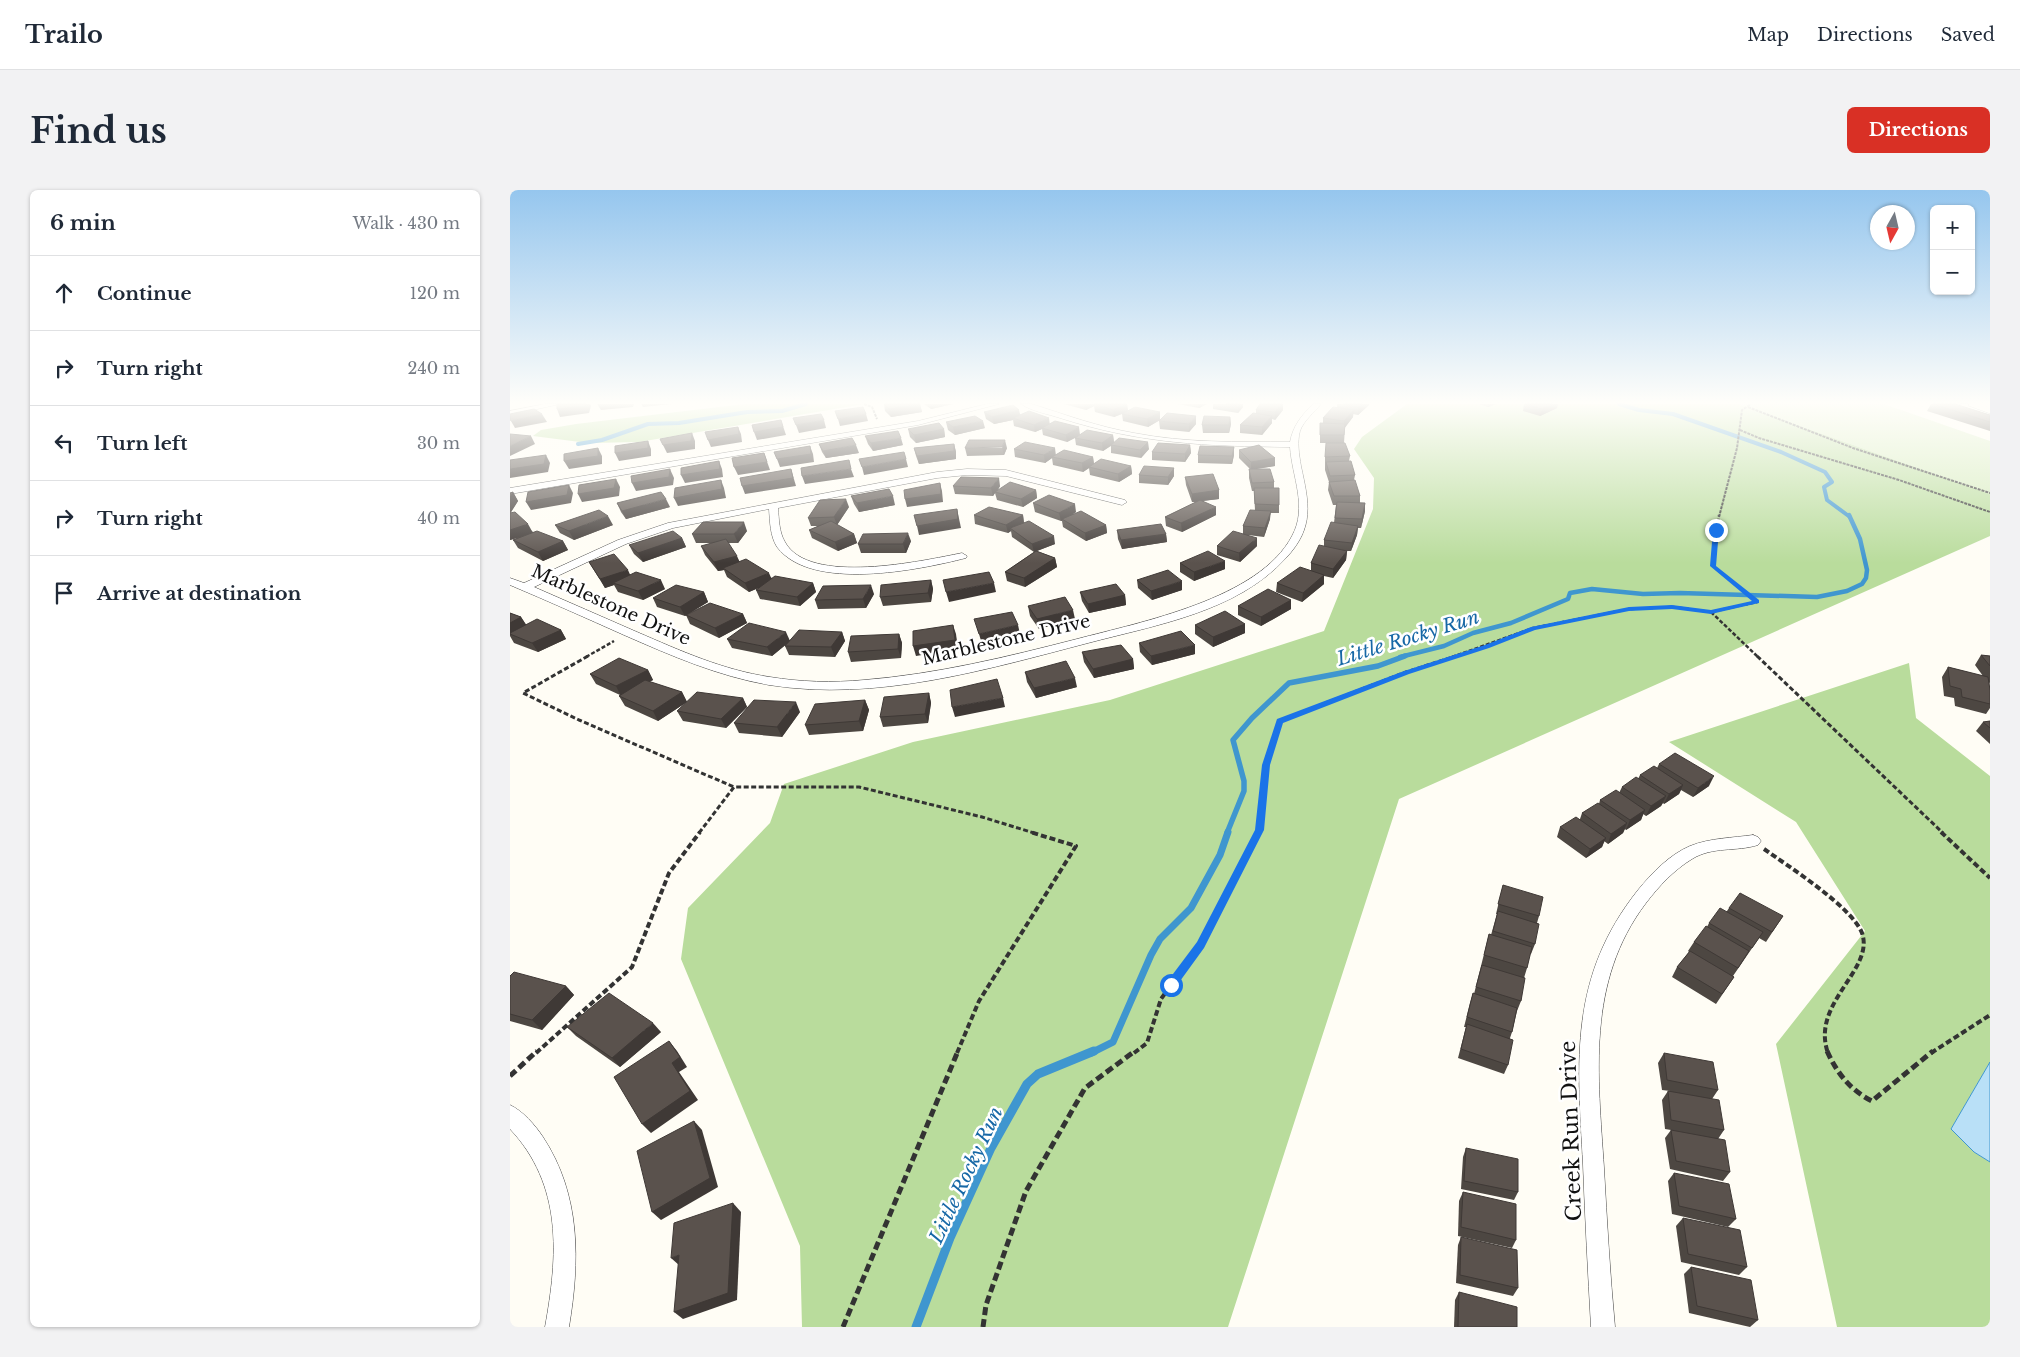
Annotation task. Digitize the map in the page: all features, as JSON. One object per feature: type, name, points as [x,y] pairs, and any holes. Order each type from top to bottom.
[{"type":"street","points":[[510,491],[713,457]]},
{"type":"street","name":"Marblestone Drive","points":[[510,581],[700,664],[741,676],[799,684],[858,684],[920,679],[978,668],[1160,620],[1188,612],[1237,590],[1272,567],[1295,540],[1304,515],[1303,498],[1295,457]]},
{"type":"street","points":[[525,587],[622,542],[653,530],[688,521],[937,475],[986,472],[1016,475],[1122,502]]},
{"type":"street","points":[[773,505],[777,536],[781,545],[794,556],[814,565],[845,570],[880,570],[962,556]]},
{"type":"street","name":"Creek Run Drive","points":[[1603,1327],[1587,1077],[1590,1021],[1594,994],[1605,958],[1621,923],[1635,902],[1660,876],[1701,848],[1753,841]]},
{"type":"street","points":[[510,1115],[529,1134],[544,1155],[562,1206],[566,1238],[565,1273],[557,1327]]},
{"type":"path","points":[[983,1327],[986,1305],[1026,1191],[1085,1088],[1147,1043],[1161,999],[1200,945],[1260,830],[1266,765],[1279,721],[1406,672],[1487,646],[1533,628],[1629,609],[1672,607],[1711,612],[1757,602],[1713,566],[1722,496],[1734,457]]},
{"type":"path","points":[[1823,457],[1899,480],[1990,512]]},
{"type":"path","points":[[1881,457],[1990,493]]},
{"type":"path","points":[[1711,612],[1990,878]]},
{"type":"path","points":[[628,632],[523,693],[579,720],[734,787],[859,787],[982,817],[1076,846],[979,1001],[843,1327]]},
{"type":"path","points":[[510,1076],[632,967],[670,873],[734,787]]},
{"type":"path","points":[[1753,841],[1844,909],[1862,933],[1864,950],[1858,967],[1845,982],[1827,1014],[1825,1030],[1825,1048],[1841,1078],[1856,1094],[1872,1102],[1940,1046],[1990,1015]]},
{"type":"green space","points":[[1360,457],[1887,457],[1990,494],[1990,536],[1399,799],[1228,1327],[802,1327],[800,1246],[681,959],[688,908],[770,823],[784,784],[913,742],[1110,700],[1324,631],[1373,509],[1374,478]]},
{"type":"green space","points":[[1887,457],[1990,457],[1990,494]]},
{"type":"green space","points":[[1909,663],[1916,718],[1990,776],[1990,1062],[1951,1129],[1974,1152],[1990,1162],[1990,1327],[1837,1327],[1776,1044],[1865,931],[1796,822],[1669,742]]},
{"type":"water","points":[[1990,1062],[1990,1162],[1974,1152],[1951,1129]]},
{"type":"building","points":[[546,457],[544,464],[510,469],[510,460]]},
{"type":"building","points":[[564,457],[591,457],[564,461]]},
{"type":"building","points":[[765,457],[767,462],[734,467],[732,458]]},
{"type":"building","points":[[905,457],[906,459],[862,467],[859,459]]},
{"type":"building","points":[[1052,457],[1093,457],[1082,463]]},
{"type":"building","points":[[1246,457],[1275,458],[1251,462]]},
{"type":"building","points":[[1101,459],[1131,466],[1118,474],[1089,467]]},
{"type":"building","points":[[849,460],[851,469],[802,476],[801,468]]},
{"type":"building","points":[[719,461],[720,469],[681,475],[681,468]]},
{"type":"building","points":[[1351,461],[1355,475],[1330,476],[1326,462]]},
{"type":"building","points":[[1144,466],[1174,468],[1168,477],[1139,475]]},
{"type":"building","points":[[670,469],[669,477],[632,483],[631,476]]},
{"type":"building","points":[[791,469],[793,478],[742,486],[740,478]]},
{"type":"building","points":[[1249,469],[1270,469],[1274,482],[1252,483]]},
{"type":"building","points":[[1213,474],[1219,490],[1192,494],[1185,477]]},
{"type":"building","points":[[961,477],[999,478],[991,488],[953,486]]},
{"type":"building","points":[[616,479],[614,488],[578,494],[579,485]]},
{"type":"building","points":[[721,480],[722,489],[674,498],[675,488]]},
{"type":"building","points":[[1355,480],[1360,496],[1334,496],[1329,482]]},
{"type":"building","points":[[1010,482],[1036,490],[1021,499],[995,492]]},
{"type":"building","points":[[940,483],[941,494],[905,499],[904,490]]},
{"type":"building","points":[[569,485],[567,495],[526,502],[528,492]]},
{"type":"building","points":[[1254,488],[1279,488],[1279,505],[1255,504]]},
{"type":"building","points":[[889,489],[893,496],[857,503],[851,496]]},
{"type":"building","points":[[661,492],[666,499],[622,511],[617,503]]},
{"type":"building","points":[[1049,495],[1075,504],[1059,513],[1033,503]]},
{"type":"building","points":[[846,499],[834,517],[808,518],[820,500]]},
{"type":"building","points":[[1200,500],[1216,507],[1181,523],[1165,517]]},
{"type":"building","points":[[1337,502],[1365,503],[1362,519],[1335,518]]},
{"type":"building","points":[[989,507],[1023,515],[1006,525],[974,515]]},
{"type":"building","points":[[957,509],[958,519],[917,526],[914,515]]},
{"type":"building","points":[[599,510],[608,516],[569,531],[555,525]]},
{"type":"building","points":[[1250,510],[1271,511],[1265,528],[1243,526]]},
{"type":"building","points":[[1081,511],[1106,525],[1085,533],[1062,519]]},
{"type":"building","points":[[515,512],[528,524],[510,530],[510,513]]},
{"type":"building","points":[[831,521],[854,534],[835,542],[809,530]]},
{"type":"building","points":[[1029,521],[1054,536],[1032,544],[1010,528]]},
{"type":"building","points":[[703,522],[744,522],[734,534],[692,534]]},
{"type":"building","points":[[1331,522],[1358,526],[1352,543],[1324,540]]},
{"type":"building","points":[[1161,524],[1166,534],[1121,540],[1117,530]]},
{"type":"building","points":[[537,531],[563,541],[538,552],[513,540]]},
{"type":"building","points":[[673,531],[682,538],[638,553],[629,545]]},
{"type":"building","points":[[1233,531],[1257,538],[1239,553],[1217,546]]},
{"type":"building","points":[[908,533],[903,544],[858,544],[863,534]]},
{"type":"building","points":[[726,539],[737,556],[714,562],[701,546]]},
{"type":"building","points":[[1319,545],[1347,551],[1333,569],[1311,563]]},
{"type":"building","points":[[1036,551],[1055,558],[1024,578],[1005,572]]},
{"type":"building","points":[[1208,551],[1225,561],[1194,572],[1180,563]]},
{"type":"building","points":[[614,554],[628,570],[600,579],[589,562]]},
{"type":"building","points":[[746,559],[769,573],[745,583],[723,568]]},
{"type":"building","points":[[1300,567],[1324,575],[1303,593],[1277,583]]},
{"type":"building","points":[[1168,570],[1182,581],[1151,591],[1137,580]]},
{"type":"building","points":[[636,572],[661,580],[638,591],[613,583]]},
{"type":"building","points":[[989,572],[994,583],[946,592],[943,580]]},
{"type":"building","points":[[775,576],[813,583],[797,597],[756,590]]},
{"type":"building","points":[[931,580],[928,593],[880,597],[881,585]]},
{"type":"building","points":[[1116,584],[1125,595],[1088,604],[1080,592]]},
{"type":"building","points":[[676,585],[704,592],[680,607],[653,598]]},
{"type":"building","points":[[871,585],[863,599],[815,600],[823,586]]},
{"type":"building","points":[[1268,589],[1291,600],[1261,617],[1238,606]]},
{"type":"building","points":[[1065,597],[1073,610],[1037,619],[1028,606]]},
{"type":"building","points":[[710,603],[743,614],[715,628],[686,615]]},
{"type":"building","points":[[1225,611],[1245,624],[1213,637],[1195,625]]},
{"type":"building","points":[[1012,612],[1018,625],[979,634],[974,619]]},
{"type":"building","points":[[510,613],[521,617],[510,623]]},
{"type":"building","points":[[537,619],[561,630],[532,643],[510,634],[510,633]]},
{"type":"building","points":[[749,623],[786,632],[767,647],[727,639]]},
{"type":"building","points":[[953,625],[955,640],[913,646],[913,631]]},
{"type":"building","points":[[799,630],[842,632],[831,647],[785,646]]},
{"type":"building","points":[[1181,631],[1195,645],[1151,656],[1139,643]]},
{"type":"building","points":[[899,634],[898,649],[848,652],[851,636]]},
{"type":"building","points":[[1121,645],[1133,659],[1093,669],[1082,652]]},
{"type":"building","points":[[1981,655],[1990,656],[1990,666]]},
{"type":"building","points":[[619,658],[648,670],[616,686],[590,674]]},
{"type":"building","points":[[1066,661],[1075,678],[1034,688],[1025,672]]},
{"type":"building","points":[[1948,667],[1988,677],[1990,704],[1962,697],[1961,689],[1950,686]]},
{"type":"building","points":[[997,679],[1003,698],[952,707],[950,690]]},
{"type":"building","points":[[645,680],[682,692],[653,711],[619,696]]},
{"type":"building","points":[[697,692],[743,698],[721,719],[677,711]]},
{"type":"building","points":[[929,693],[925,714],[880,717],[884,697]]},
{"type":"building","points":[[754,700],[796,702],[777,727],[734,723]]},
{"type":"building","points":[[865,700],[859,721],[805,725],[815,704]]},
{"type":"building","points":[[1990,721],[1990,728],[1983,722]]},
{"type":"building","points":[[1675,753],[1714,776],[1698,788],[1659,764]]},
{"type":"building","points":[[1654,766],[1683,785],[1669,794],[1640,775]]},
{"type":"building","points":[[1636,777],[1666,796],[1651,806],[1622,787]]},
{"type":"building","points":[[1616,790],[1645,810],[1630,820],[1600,800]]},
{"type":"building","points":[[1598,803],[1627,823],[1611,834],[1582,813]]},
{"type":"building","points":[[1576,817],[1606,838],[1590,849],[1560,827]]},
{"type":"building","points":[[1503,885],[1543,897],[1539,916],[1498,904]]},
{"type":"building","points":[[1740,893],[1783,916],[1772,932],[1729,908]]},
{"type":"building","points":[[1720,908],[1763,932],[1752,948],[1709,923]]},
{"type":"building","points":[[1498,911],[1539,924],[1535,944],[1493,931]]},
{"type":"building","points":[[1706,926],[1749,951],[1738,968],[1694,942]]},
{"type":"building","points":[[1489,934],[1532,947],[1527,968],[1484,955]]},
{"type":"building","points":[[1690,951],[1734,977],[1722,994],[1677,967]]},
{"type":"building","points":[[1482,965],[1525,978],[1521,1001],[1476,987]]},
{"type":"building","points":[[514,972],[566,986],[532,1020],[510,1014],[510,976]]},
{"type":"building","points":[[609,993],[653,1023],[612,1058],[567,1027]]},
{"type":"building","points":[[1473,993],[1517,1008],[1512,1032],[1467,1017]]},
{"type":"building","points":[[1467,1024],[1513,1040],[1508,1065],[1461,1049]]},
{"type":"building","points":[[669,1041],[680,1057],[672,1063],[690,1091],[642,1124],[614,1077]]},
{"type":"building","points":[[1664,1053],[1713,1062],[1718,1090],[1667,1080]]},
{"type":"building","points":[[1668,1091],[1719,1100],[1724,1130],[1671,1120]]},
{"type":"building","points":[[694,1121],[710,1178],[652,1212],[637,1151]]},
{"type":"building","points":[[1671,1130],[1725,1140],[1730,1172],[1676,1161]]},
{"type":"building","points":[[1466,1148],[1518,1159],[1518,1192],[1464,1181]]},
{"type":"building","points":[[1674,1173],[1729,1184],[1736,1219],[1679,1206]]},
{"type":"building","points":[[1463,1192],[1516,1204],[1516,1240],[1461,1227]]},
{"type":"building","points":[[733,1203],[728,1293],[674,1312],[679,1255],[671,1258],[674,1223]]},
{"type":"building","points":[[1683,1218],[1740,1230],[1747,1267],[1688,1254]]},
{"type":"building","points":[[1461,1237],[1517,1250],[1518,1288],[1460,1275]]},
{"type":"building","points":[[1691,1267],[1751,1280],[1758,1320],[1697,1306]]},
{"type":"building","points":[[1459,1292],[1517,1307],[1517,1327],[1458,1327]]},
{"type":"waterway","name":"Little Rocky Run","points":[[1792,457],[1825,472],[1832,482],[1824,487],[1827,500],[1850,517]]},
{"type":"waterway","name":"Little Rocky Run","points":[[1400,657],[1444,646],[1473,633],[1511,623],[1568,599],[1570,593],[1592,589],[1643,594],[1680,593],[1817,597],[1847,591],[1862,584],[1866,578],[1867,570],[1860,539],[1850,517]]},
{"type":"waterway","name":"Little Rocky Run","points":[[1227,833],[1244,791],[1244,781],[1233,740],[1252,718],[1289,683],[1378,666],[1405,656]]},
{"type":"waterway","name":"Little Rocky Run","points":[[1091,1053],[1113,1042],[1151,955],[1160,939],[1191,908],[1220,855],[1228,832]]},
{"type":"waterway","name":"Little Rocky Run","points":[[916,1327],[950,1238],[991,1148],[1027,1084],[1038,1074],[1094,1051]]},
{"type":"route","points":[[1171,985],[1200,945],[1260,830],[1266,765],[1279,721],[1406,672],[1487,646],[1533,628],[1629,609],[1672,607],[1711,612],[1757,602],[1713,566],[1716,530]]}]
